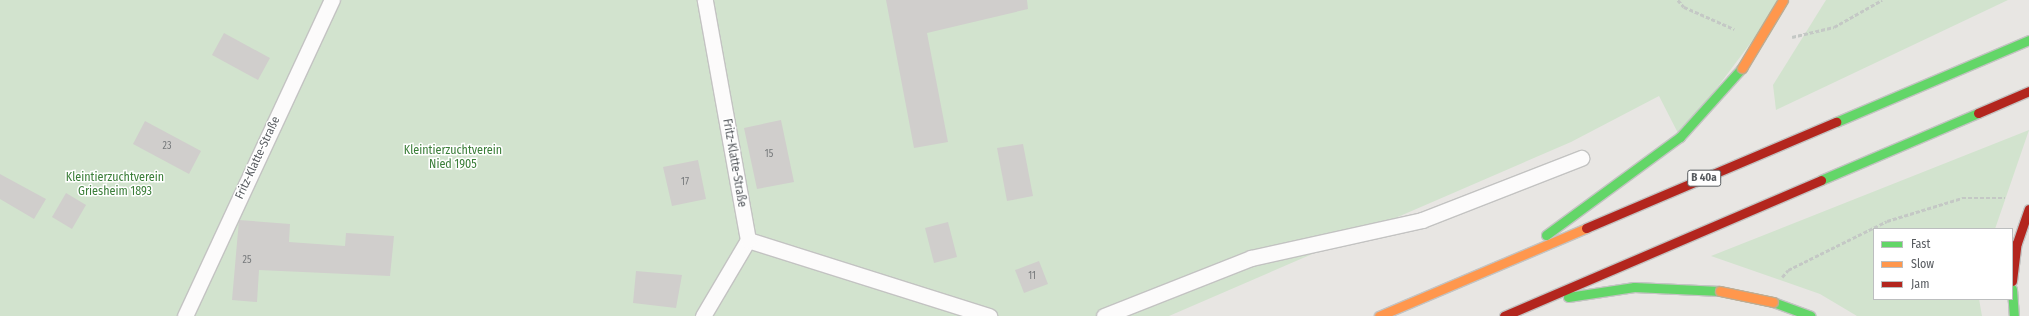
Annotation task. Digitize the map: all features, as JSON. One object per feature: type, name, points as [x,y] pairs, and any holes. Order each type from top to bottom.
[{"type":"highway","points":[[1510,259],[1680,137],[1742,68],[1783,0]]},
{"type":"highway","name":"B 40a","points":[[1379,316],[1510,259],[2029,40]]},
{"type":"highway","points":[[1504,316],[2029,91]]},
{"type":"highway","points":[[2013,273],[2017,243],[2029,209]]},
{"type":"highway","points":[[1539,301],[1634,287],[1720,291],[1773,302],[1811,316]]},
{"type":"highway","points":[[2013,300],[2014,316]]},
{"type":"lane","name":"Fritz-Klatte-Straße","points":[[184,316],[332,0]]},
{"type":"lane","name":"Fritz-Klatte-Straße","points":[[705,0],[748,240]]},
{"type":"lane","points":[[1104,316],[1251,258],[1422,220],[1580,158]]},
{"type":"lane","points":[[703,316],[748,240],[989,316]]},
{"type":"path","points":[[1777,282],[1788,270],[1887,221],[1962,198],[2014,198]]},
{"type":"green space","points":[[0,0],[1783,0],[1680,137],[1659,96],[1571,142],[1169,316],[0,316]]},
{"type":"green space","points":[[1826,0],[2008,0],[1776,110],[1773,85]]},
{"type":"green space","points":[[2029,130],[1995,228],[1873,228],[1873,300],[1979,300],[1982,316],[1857,316],[1820,294],[1711,256]]},
{"type":"building","points":[[886,0],[1027,0],[1028,9],[927,33],[948,142],[914,148]]},
{"type":"building","points":[[224,33],[270,58],[258,80],[212,55]]},
{"type":"building","points":[[781,120],[794,182],[757,189],[744,128]]},
{"type":"building","points":[[145,121],[201,151],[189,174],[133,144]]},
{"type":"building","points":[[1023,144],[1033,196],[1007,201],[997,148]]},
{"type":"building","points":[[698,160],[706,199],[672,206],[663,167]]},
{"type":"building","points":[[0,174],[46,199],[34,219],[0,199]]},
{"type":"building","points":[[66,193],[86,205],[72,229],[52,217]]},
{"type":"building","points":[[239,220],[290,224],[289,242],[345,246],[346,233],[394,236],[390,276],[259,270],[257,302],[232,300]]},
{"type":"building","points":[[948,222],[957,257],[934,263],[925,228]]},
{"type":"building","points":[[1039,261],[1048,284],[1024,293],[1015,270]]},
{"type":"building","points":[[636,271],[682,275],[676,308],[633,303]]},
{"type":"traffic: fast","points":[[1836,122],[2029,40]]},
{"type":"traffic: fast","points":[[1546,235],[1680,137],[1742,68]]},
{"type":"traffic: fast","points":[[1821,180],[1978,113]]},
{"type":"traffic: fast","points":[[1568,297],[1634,287],[1720,291]]},
{"type":"traffic: fast","points":[[2013,300],[2014,316]]},
{"type":"traffic: fast","points":[[1773,302],[1811,316]]},
{"type":"traffic: slow","points":[[1742,68],[1783,0]]},
{"type":"traffic: slow","points":[[1379,316],[1586,228]]},
{"type":"traffic: slow","points":[[1720,291],[1773,302]]},
{"type":"traffic: jam","points":[[1978,113],[2029,91]]},
{"type":"traffic: jam","points":[[1586,228],[1836,122]]},
{"type":"traffic: jam","points":[[1504,316],[1821,180]]},
{"type":"traffic: jam","points":[[2013,273],[2017,243],[2029,209]]},
{"type":"park label","name":"Kleintierzuchtverein Nied 1905","points":[[453,158]]},
{"type":"park label","name":"Kleintierzuchtverein Griesheim 1893","points":[[115,185]]}]
